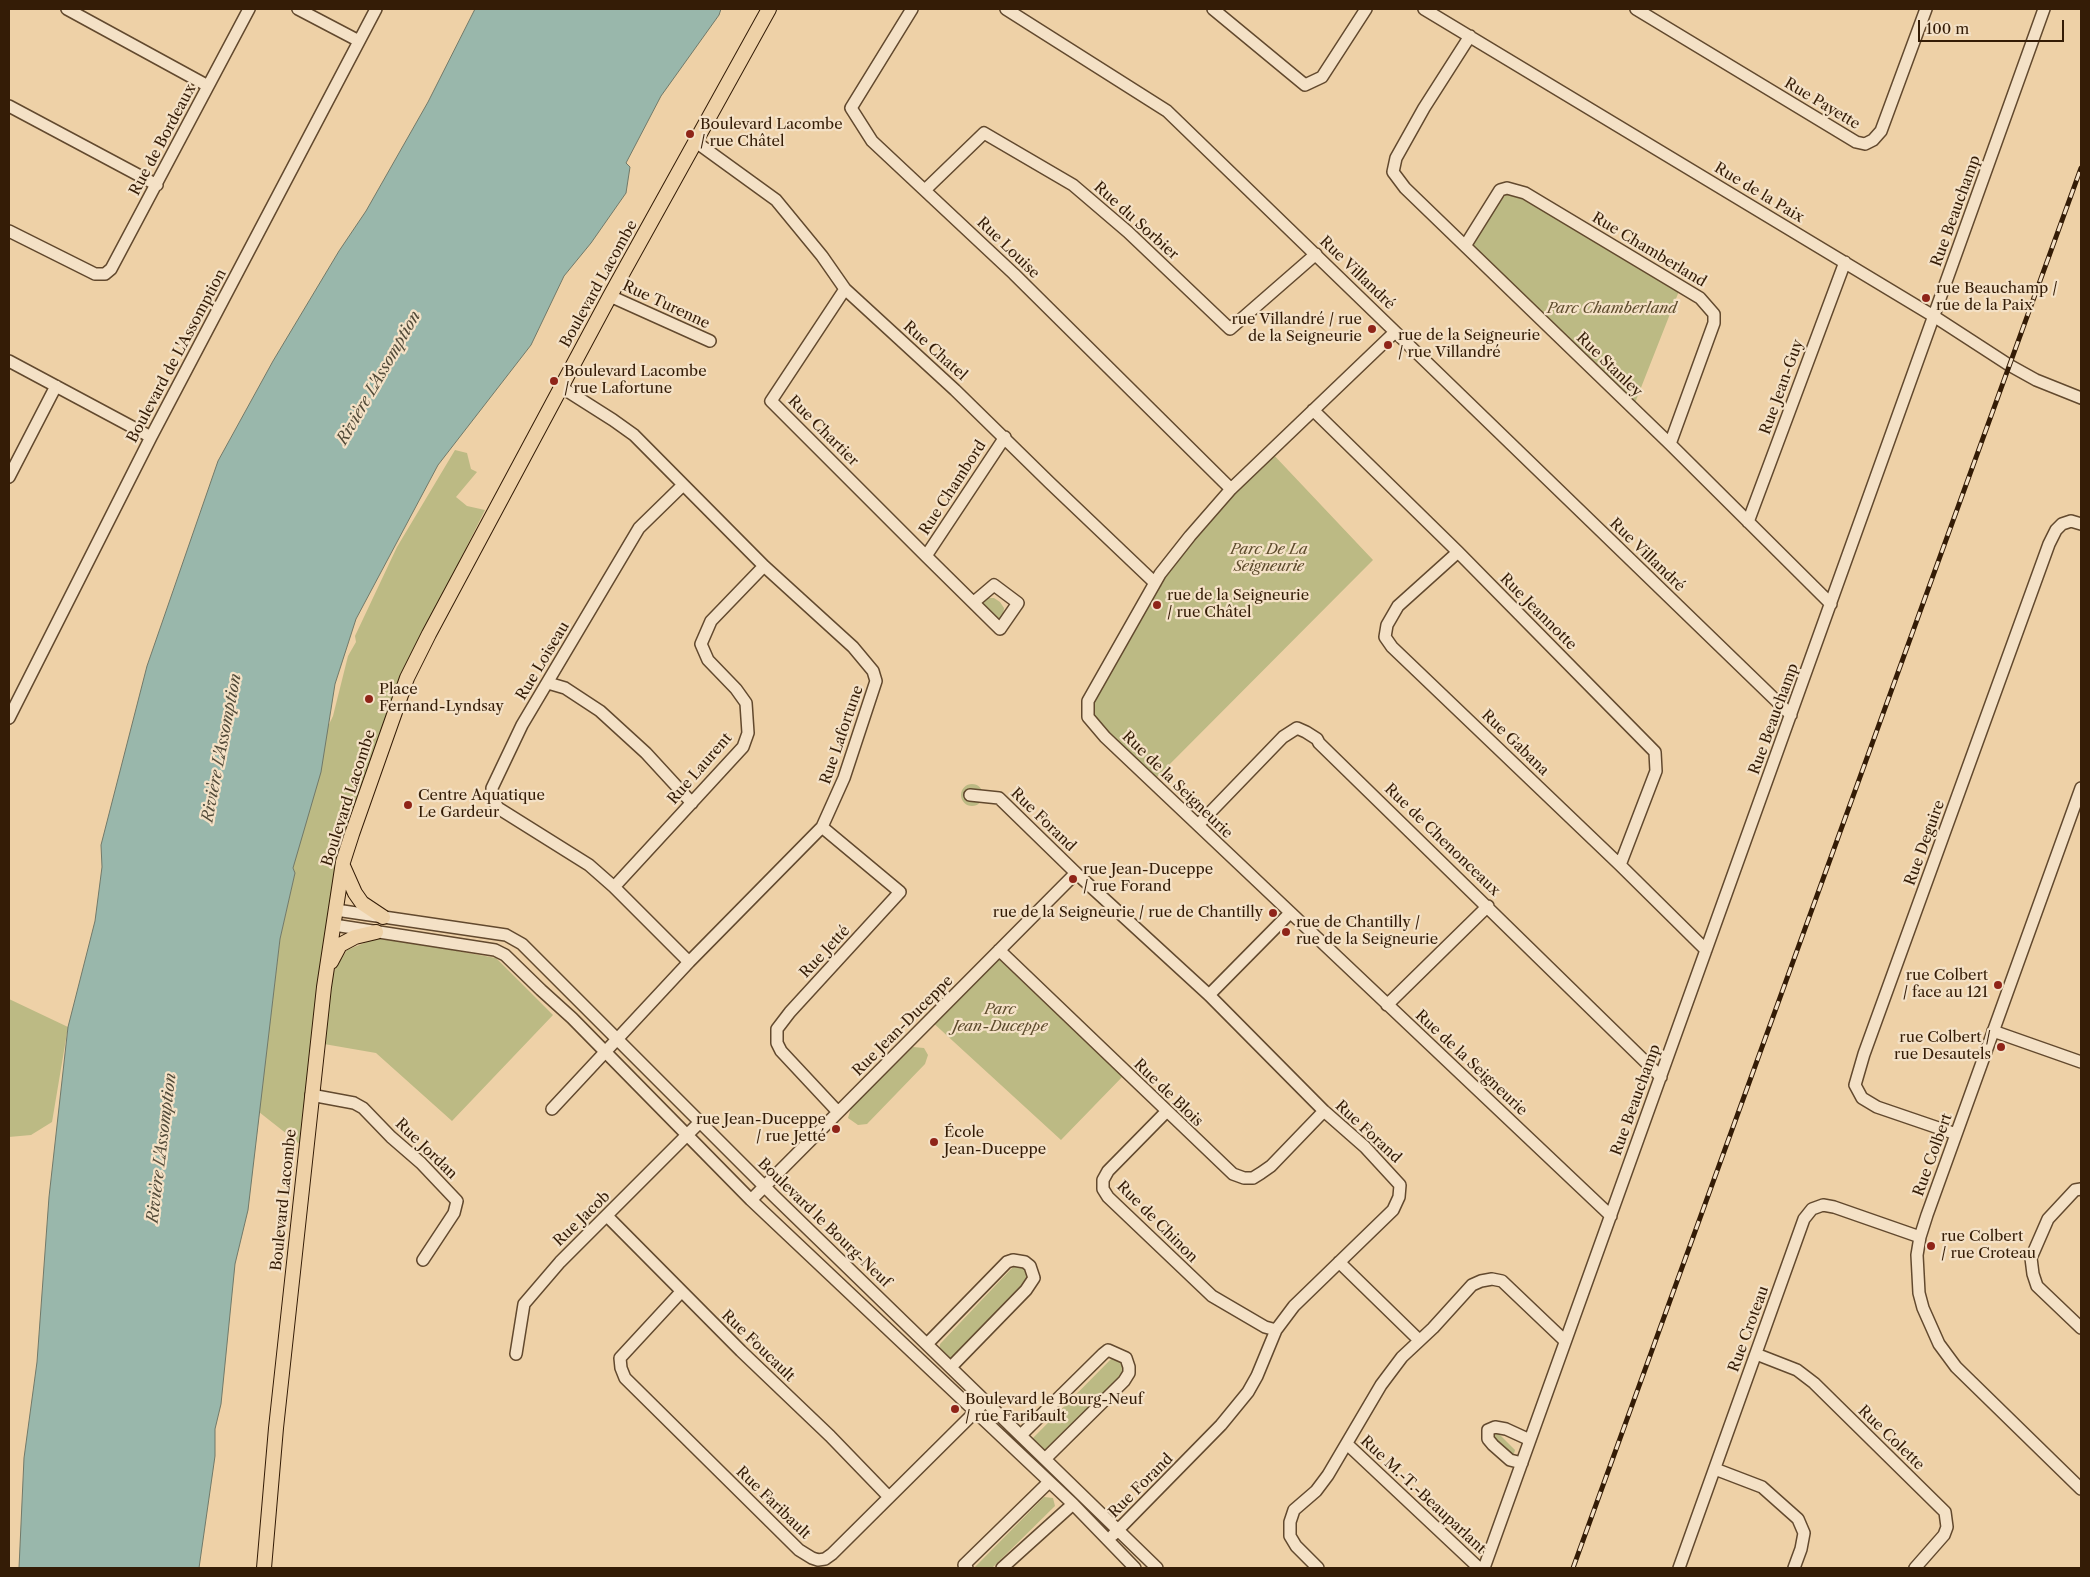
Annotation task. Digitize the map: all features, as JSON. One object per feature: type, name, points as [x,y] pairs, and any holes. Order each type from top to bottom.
[{"type":"main road","name":"Boulevard Lacombe","points":[[264,1568],[276,1428],[311,1095],[327,969],[343,865],[381,750],[409,675],[610,296],[769,9]]},
{"type":"main road","points":[[343,865],[355,893],[362,903],[383,917]]},
{"type":"main road","points":[[327,969],[340,945],[355,936],[376,932]]},
{"type":"street","points":[[67,9],[208,86]]},
{"type":"street","name":"Rue de Bordeaux","points":[[9,231],[95,274],[105,274],[111,269],[249,9]]},
{"type":"street","points":[[298,9],[359,41]]},
{"type":"street","name":"Boulevard de L'Assomption","points":[[9,718],[151,437],[376,9]]},
{"type":"street","name":"Rue Louise","points":[[912,9],[851,108],[872,140],[1014,274],[1231,489]]},
{"type":"street","name":"Rue Villandré","points":[[1006,9],[1161,106],[1192,133],[1791,715]]},
{"type":"street","points":[[1213,9],[1305,85],[1322,77],[1366,9]]},
{"type":"street","name":"Rue de la Paix","points":[[1424,9],[1845,262],[2036,380],[2081,398]]},
{"type":"street","name":"Rue Payette","points":[[1636,9],[1856,142],[1865,144],[1873,140],[1881,131],[1926,9]]},
{"type":"street","name":"Rue Beauchamp","points":[[1484,1568],[1935,317],[2044,9]]},
{"type":"street","name":"Rue Stanley","points":[[1470,36],[1424,108],[1396,158],[1393,172],[1405,188],[1670,444],[1831,604]]},
{"type":"street","points":[[9,106],[157,185]]},
{"type":"street","name":"Rue du Sorbier","points":[[925,190],[984,134],[1073,185],[1128,232],[1230,329],[1316,254]]},
{"type":"street","name":"Rue Chatel","points":[[696,142],[776,200],[822,256],[845,289],[1005,437],[1050,483],[1155,583]]},
{"type":"street","name":"Rue Chamberland","points":[[1465,246],[1500,190],[1507,188],[1525,193],[1700,298],[1714,314],[1714,323],[1670,444]]},
{"type":"street","name":"Rue Jean-Guy","points":[[1748,522],[1845,262]]},
{"type":"street","name":"Rue Chartier","points":[[845,289],[771,401],[926,556]]},
{"type":"street","name":"Rue Turenne","points":[[610,296],[710,342]]},
{"type":"street","name":"Rue de la Seigneurie","points":[[1395,332],[1231,489],[1190,536],[1160,574],[1088,701],[1088,717],[1106,737],[1290,913],[1611,1216]]},
{"type":"street","points":[[9,361],[151,437]]},
{"type":"street","points":[[9,477],[56,386]]},
{"type":"street","name":"Rue Lafortune","points":[[552,1109],[604,1051],[689,962],[822,827],[844,778],[876,681],[873,671],[852,647],[764,566],[682,486],[634,435],[561,387]]},
{"type":"street","name":"Rue Jeannotte","points":[[1313,410],[1458,552],[1655,752],[1656,771],[1620,864]]},
{"type":"street","name":"Rue Chambord","points":[[926,556],[1005,437]]},
{"type":"street","name":"Rue Loiseau","points":[[682,486],[639,528],[506,754],[492,788],[493,799],[498,808],[511,818],[559,845],[589,866],[614,887],[689,962]]},
{"type":"street","name":"Rue Deguire","points":[[1956,1134],[1877,1106],[1862,1098],[1855,1085],[1864,1054],[2049,544],[2056,530],[2062,524],[2071,521],[2081,524]]},
{"type":"street","name":"Rue Gabana","points":[[1458,552],[1398,606],[1387,625],[1385,637],[1392,647],[1620,864],[1706,950]]},
{"type":"street","points":[[926,556],[974,602]]},
{"type":"street","name":"Rue Laurent","points":[[614,887],[742,748],[748,733],[746,704],[736,690],[708,660],[701,644],[711,621],[764,566]]},
{"type":"street","points":[[548,683],[565,688],[600,711],[646,753],[692,804]]},
{"type":"street","name":"Rue de Chenonceaux","points":[[1198,825],[1283,737],[1297,728],[1317,739],[1661,1077]]},
{"type":"street","name":"Rue Colbert","points":[[2081,788],[1920,1236],[1917,1255],[1923,1308],[1939,1344],[1956,1367],[2081,1489]]},
{"type":"street","name":"Rue Forand","points":[[970,794],[999,798],[1076,873],[1209,995],[1324,1112],[1365,1147],[1400,1185],[1399,1197],[1393,1210],[1294,1306],[1276,1330],[1257,1376],[1242,1400],[1194,1455],[1108,1540]]},
{"type":"street","name":"Rue Jetté","points":[[822,827],[900,892],[796,1005],[777,1029],[777,1043],[781,1051],[838,1112]]},
{"type":"street","name":"Rue Jean-Duceppe","points":[[751,1200],[1076,873]]},
{"type":"street","points":[[1388,1005],[1488,906]]},
{"type":"street","name":"Boulevard le Bourg-Neuf","points":[[336,910],[506,935],[522,944],[765,1187],[1157,1568]]},
{"type":"street","points":[[1209,995],[1290,913]]},
{"type":"street","points":[[334,924],[495,950],[506,955],[751,1200],[1073,1504],[1135,1568]]},
{"type":"street","name":"Rue de Blois","points":[[999,950],[1166,1112],[1233,1174],[1244,1178],[1253,1178],[1271,1166],[1324,1112]]},
{"type":"street","points":[[1993,1032],[2081,1062]]},
{"type":"street","name":"Rue Jordan","points":[[311,1095],[354,1103],[363,1108],[458,1201],[454,1214],[423,1260]]},
{"type":"street","name":"Rue de Chinon","points":[[1166,1112],[1108,1171],[1103,1180],[1103,1189],[1108,1197],[1212,1296],[1276,1330]]},
{"type":"street","name":"Rue Jacob","points":[[516,1354],[524,1304],[560,1262],[700,1122]]},
{"type":"street","points":[[2081,1189],[2076,1190],[2048,1219],[2031,1258],[2032,1274],[2037,1286],[2081,1328]]},
{"type":"street","name":"Rue Croteau","points":[[1679,1568],[1804,1219],[1812,1209],[1823,1206],[1834,1207],[1920,1236]]},
{"type":"street","name":"Rue Foucault","points":[[607,1216],[681,1292],[830,1436],[889,1497]]},
{"type":"street","points":[[927,1344],[1007,1262],[1017,1260],[1030,1266],[1034,1278],[1026,1290],[952,1367]]},
{"type":"street","points":[[1339,1262],[1419,1340]]},
{"type":"street","points":[[1318,1568],[1296,1546],[1290,1536],[1290,1522],[1294,1510],[1316,1491],[1328,1475],[1381,1385],[1402,1357],[1443,1317],[1472,1285],[1492,1279],[1502,1281],[1565,1341]]},
{"type":"street","name":"Rue Faribault","points":[[681,1292],[620,1358],[625,1378],[799,1550],[812,1558],[818,1560],[825,1559],[832,1554],[986,1401]]},
{"type":"street","points":[[1021,1435],[1108,1350],[1126,1358],[1129,1373],[1124,1381],[1044,1459]]},
{"type":"street","name":"Rue Colette","points":[[1756,1354],[1797,1370],[1814,1383],[1945,1512],[1947,1527],[1944,1534],[1915,1568]]},
{"type":"street","points":[[1522,1464],[1510,1460],[1493,1445],[1488,1439],[1488,1430],[1496,1427],[1506,1429],[1530,1440]]},
{"type":"street","name":"Rue M.-T.-Beauparlant","points":[[1347,1444],[1479,1568]]},
{"type":"street","points":[[1715,1469],[1762,1487],[1798,1519],[1804,1533],[1794,1568]]},
{"type":"street","points":[[966,1568],[964,1565],[1049,1482]]},
{"type":"street","points":[[1002,1568],[1073,1504]]},
{"type":"green space","name":"Parc Chamberland","points":[[1508,188],[1681,286],[1633,408],[1465,245]]},
{"type":"green space","points":[[455,450],[467,453],[471,469],[477,472],[456,497],[467,506],[485,510],[455,570],[409,675],[357,818],[329,979],[347,950],[379,937],[496,958],[553,1015],[452,1121],[376,1053],[324,1044],[311,1153],[259,1112],[280,939],[295,873],[293,868],[322,739],[333,716],[348,656],[356,642],[355,636],[397,547]]},
{"type":"green space","name":"Parc De La Seigneurie","points":[[1270,451],[1373,560],[1153,781],[1104,737],[1087,707],[1162,571]]},
{"type":"green space","points":[[987,598],[994,598],[1004,608],[1003,616],[998,620],[982,603]]},
{"type":"green space","points":[[972,784],[980,787],[983,795],[980,803],[972,806],[964,803],[961,795],[964,787]]},
{"type":"green space","name":"Parc Jean-Duceppe","points":[[999,950],[1126,1073],[1061,1140],[930,1020]]},
{"type":"green space","points":[[9,999],[68,1027],[52,1122],[31,1135],[9,1137]]},
{"type":"green space","points":[[913,1047],[924,1048],[928,1055],[925,1064],[867,1124],[858,1125],[848,1118],[851,1108]]},
{"type":"green space","points":[[1021,1266],[1027,1270],[1029,1276],[1028,1284],[954,1360],[946,1359],[939,1351],[940,1344],[1013,1267]]},
{"type":"green space","points":[[1112,1358],[1120,1359],[1126,1368],[1120,1379],[1049,1449],[1042,1450],[1034,1445],[1033,1438]]},
{"type":"green space","points":[[1498,1433],[1515,1450],[1513,1457],[1493,1438]]},
{"type":"green space","points":[[1044,1497],[1053,1498],[1055,1506],[992,1568],[974,1568]]},
{"type":"water","name":"Rivière L'Assomption","points":[[475,9],[721,9],[719,15],[661,96],[626,163],[630,167],[626,193],[591,243],[564,276],[531,345],[438,465],[356,619],[335,684],[321,772],[293,868],[295,873],[280,939],[248,1210],[235,1264],[221,1404],[215,1429],[215,1456],[199,1568],[19,1568],[24,1458],[37,1362],[49,1197],[68,1027],[95,921],[102,867],[101,845],[147,666],[218,461],[273,361],[339,251],[366,211],[428,102]]},
{"type":"railway","points":[[1573,1568],[2081,168]]},
{"type":"place","name":"Boulevard Lacombe / rue Châtel","points":[[690,134]]},
{"type":"place","name":"rue Beauchamp / rue de la Paix","points":[[1926,298]]},
{"type":"place","name":"rue Villandré / rue de la Seigneurie","points":[[1372,329]]},
{"type":"place","name":"rue de la Seigneurie / rue Villandré","points":[[1388,345]]},
{"type":"place","name":"Boulevard Lacombe / rue Lafortune","points":[[554,381]]},
{"type":"place","name":"rue de la Seigneurie / rue Châtel","points":[[1157,605]]},
{"type":"place","name":"Place Fernand-Lyndsay","points":[[369,699]]},
{"type":"place","name":"Centre Aquatique Le Gardeur","points":[[408,805]]},
{"type":"place","name":"rue Jean-Duceppe / rue Forand","points":[[1073,879]]},
{"type":"place","name":"rue de la Seigneurie / rue de Chantilly","points":[[1273,913]]},
{"type":"place","name":"rue de Chantilly / rue de la Seigneurie","points":[[1286,932]]},
{"type":"place","name":"rue Colbert / face au 121","points":[[1998,985]]},
{"type":"place","name":"rue Colbert / rue Desautels","points":[[2001,1047]]},
{"type":"place","name":"rue Jean-Duceppe / rue Jetté","points":[[836,1129]]},
{"type":"place","name":"École Jean-Duceppe","points":[[934,1142]]},
{"type":"place","name":"rue Colbert / rue Croteau","points":[[1931,1246]]},
{"type":"place","name":"Boulevard le Bourg-Neuf / rue Faribault","points":[[955,1409]]}]
